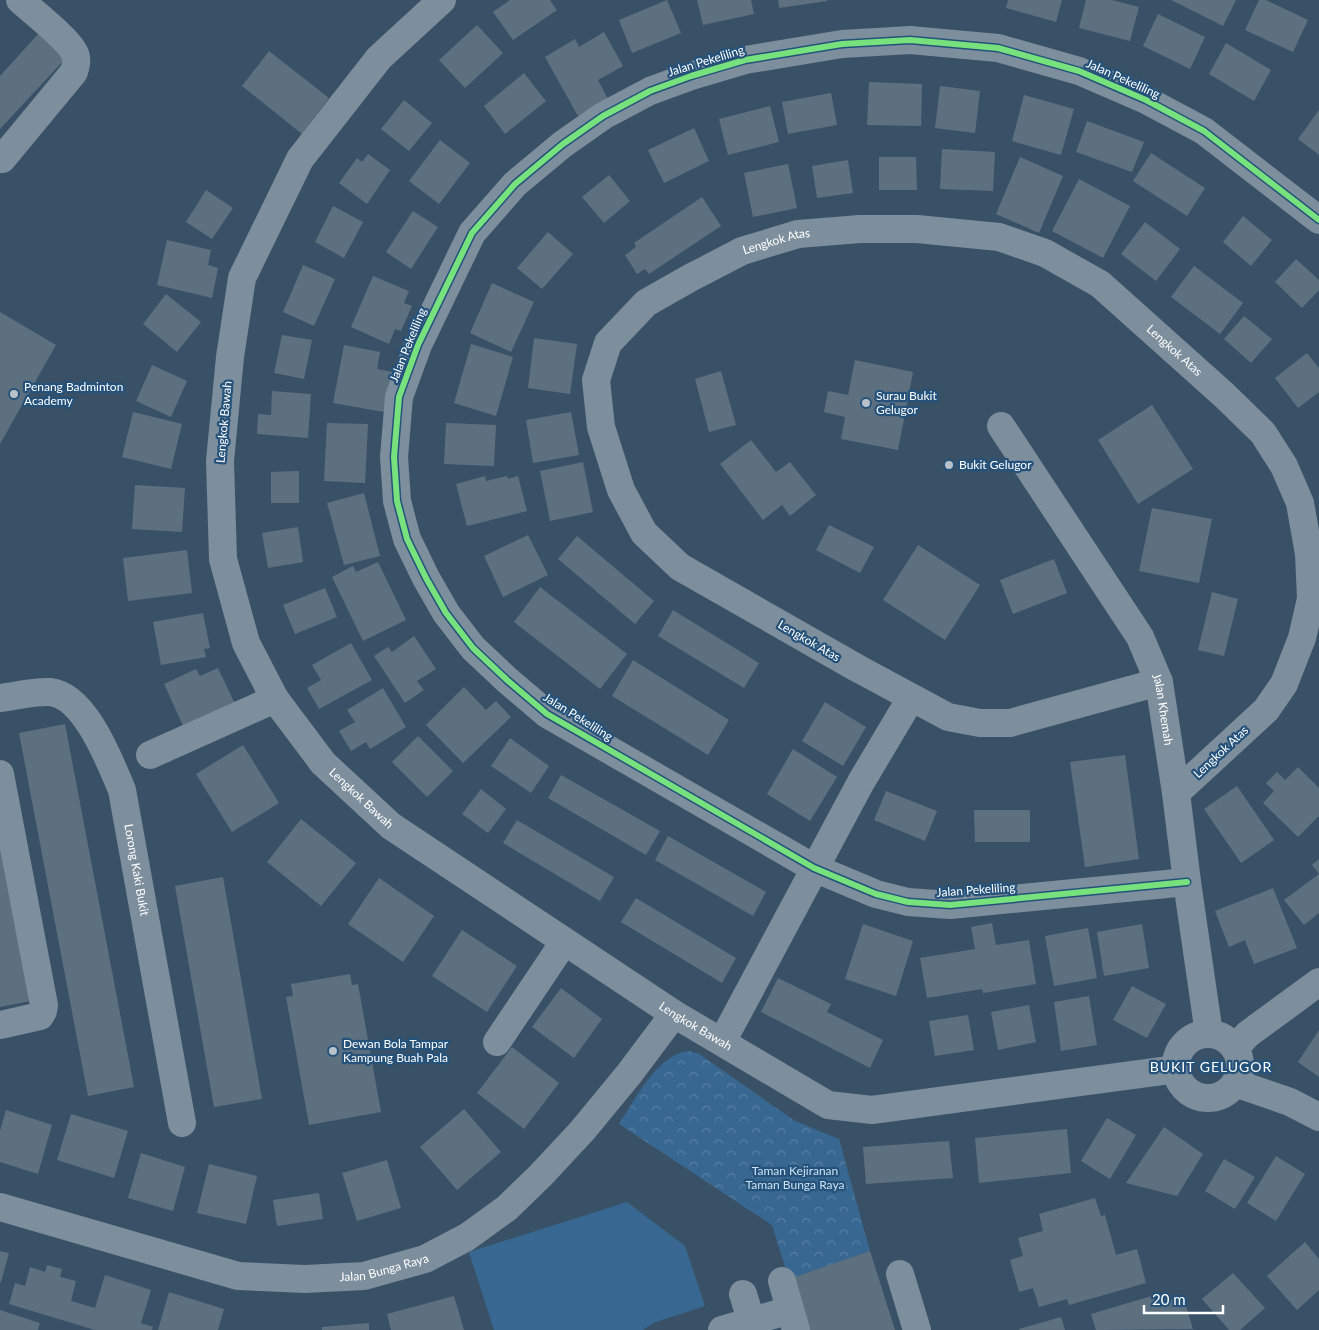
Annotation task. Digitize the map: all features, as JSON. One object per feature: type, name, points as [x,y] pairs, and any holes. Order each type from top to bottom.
[{"type":"street","points":[[2,158],[74,72],[77,62],[75,54],[68,44],[20,0]]},
{"type":"street","name":"Lengkok Bawah","points":[[442,0],[379,58],[300,159],[242,278],[230,357],[220,461],[223,559],[246,643],[275,699],[323,764],[391,826],[674,1014],[828,1105],[872,1110],[1177,1069]]},
{"type":"street","name":"Jalan Pekeliling","points":[[1187,882],[950,905],[908,902],[876,894],[814,868],[547,714],[507,680],[474,648],[446,614],[407,539],[397,501],[394,457],[399,397],[418,345],[472,233],[515,184],[563,144],[603,116],[650,91],[690,76],[745,60],[842,44],[910,40],[998,48],[1079,71],[1129,93],[1204,131],[1319,220]]},
{"type":"street","name":"Lengkok Atas","points":[[1159,682],[1010,723],[980,723],[948,717],[680,567],[644,533],[621,490],[601,427],[596,380],[608,343],[646,303],[742,252],[798,234],[917,229],[998,237],[1045,253],[1100,284],[1210,381],[1263,433],[1284,466],[1300,503],[1309,554],[1310,599],[1302,638],[1284,684],[1266,710],[1176,793]]},
{"type":"street","name":"Jalan Khemah","points":[[1001,426],[1140,637],[1159,682],[1209,1034]]},
{"type":"street","name":"Lorong Kaki Bukit","points":[[0,698],[52,692],[69,700],[84,716],[104,750],[122,790],[182,1122]]},
{"type":"street","points":[[722,1042],[861,782],[911,698]]},
{"type":"street","points":[[150,755],[275,699]]},
{"type":"street","points":[[0,774],[44,1005],[40,1016],[0,1025]]},
{"type":"street","points":[[497,1042],[564,942]]},
{"type":"street","points":[[1235,1048],[1248,1034],[1319,982]]},
{"type":"street","name":"Jalan Bunga Raya","points":[[0,1207],[238,1276],[305,1278],[364,1276],[425,1259],[467,1237],[507,1208],[541,1175],[582,1131],[629,1074],[674,1014]]},
{"type":"street","points":[[1209,1034],[1219,1036],[1228,1041],[1235,1048],[1241,1066],[1235,1083],[1229,1090],[1221,1096],[1211,1098],[1192,1094],[1179,1079],[1177,1069],[1177,1059],[1185,1044],[1199,1035],[1209,1034]]},
{"type":"street","points":[[1235,1083],[1290,1102],[1319,1117]]},
{"type":"street","points":[[900,1274],[917,1330]]},
{"type":"street","points":[[722,1330],[793,1320],[782,1281]]},
{"type":"street","points":[[743,1294],[752,1325]]},
{"type":"green space","name":"Taman Kejiranan Taman Bunga Raya","points":[[689,1051],[699,1054],[795,1121],[839,1139],[870,1251],[789,1279],[772,1225],[619,1124],[648,1079],[657,1069],[667,1060]]},
{"type":"green space","points":[[627,1202],[685,1246],[705,1306],[653,1323],[643,1330],[494,1330],[469,1252]]},
{"type":"building","points":[[510,0],[550,0],[557,10],[513,40],[493,12]]},
{"type":"building","points":[[667,0],[681,33],[632,53],[619,20]]},
{"type":"building","points":[[697,0],[751,0],[754,14],[703,25]]},
{"type":"building","points":[[778,0],[827,0],[827,1],[779,8]]},
{"type":"building","points":[[1008,0],[1062,0],[1056,22],[1006,8]]},
{"type":"building","points":[[1086,0],[1112,0],[1139,7],[1130,41],[1079,28]]},
{"type":"building","points":[[1171,0],[1236,0],[1223,26]]},
{"type":"building","points":[[1259,0],[1266,0],[1308,20],[1293,52],[1245,30]]},
{"type":"building","points":[[1158,14],[1205,37],[1190,69],[1143,46]]},
{"type":"building","points":[[477,25],[503,53],[465,88],[439,60]]},
{"type":"building","points":[[604,32],[623,66],[598,80],[608,99],[578,116],[545,57],[575,39],[579,47]]},
{"type":"building","points":[[39,33],[66,58],[0,129],[0,76]]},
{"type":"building","points":[[1226,43],[1271,70],[1254,101],[1209,74]]},
{"type":"building","points":[[269,51],[329,98],[302,134],[242,86]]},
{"type":"building","points":[[524,73],[546,101],[505,134],[484,106]]},
{"type":"building","points":[[869,82],[922,84],[921,126],[867,125]]},
{"type":"building","points":[[940,86],[980,91],[975,133],[935,128]]},
{"type":"building","points":[[831,93],[837,125],[788,134],[782,102]]},
{"type":"building","points":[[1024,95],[1074,109],[1061,155],[1012,141]]},
{"type":"building","points":[[404,100],[432,123],[409,151],[381,129]]},
{"type":"building","points":[[770,106],[779,142],[728,155],[719,119]]},
{"type":"building","points":[[1319,110],[1319,155],[1298,139]]},
{"type":"building","points":[[1087,121],[1144,142],[1132,172],[1076,152]]},
{"type":"building","points":[[694,128],[709,161],[664,183],[648,150]]},
{"type":"building","points":[[440,140],[470,163],[439,204],[409,181]]},
{"type":"building","points":[[942,149],[995,152],[993,191],[940,189]]},
{"type":"building","points":[[1151,153],[1205,188],[1187,216],[1133,181]]},
{"type":"building","points":[[368,154],[390,170],[367,204],[339,183],[357,158],[362,162]]},
{"type":"building","points":[[879,157],[916,157],[917,190],[879,190]]},
{"type":"building","points":[[1020,157],[1063,176],[1039,233],[996,214]]},
{"type":"building","points":[[848,160],[853,193],[817,198],[812,166]]},
{"type":"building","points":[[788,164],[797,208],[753,217],[744,173]]},
{"type":"building","points":[[609,175],[630,201],[604,223],[582,197]]},
{"type":"building","points":[[1079,179],[1130,206],[1103,258],[1052,231]]},
{"type":"building","points":[[206,190],[233,208],[212,239],[186,222]]},
{"type":"building","points":[[702,197],[721,226],[649,274],[645,269],[637,274],[625,255],[636,247],[634,243]]},
{"type":"building","points":[[333,206],[363,222],[344,258],[315,242]]},
{"type":"building","points":[[413,211],[438,227],[411,269],[386,252]]},
{"type":"building","points":[[1243,216],[1272,240],[1251,266],[1223,242]]},
{"type":"building","points":[[1145,222],[1180,249],[1156,281],[1121,254]]},
{"type":"building","points":[[548,232],[573,254],[542,289],[517,268]]},
{"type":"building","points":[[167,240],[211,250],[208,265],[218,268],[212,298],[157,285]]},
{"type":"building","points":[[1296,259],[1319,280],[1319,290],[1302,308],[1275,282]]},
{"type":"building","points":[[303,265],[335,279],[314,326],[283,312]]},
{"type":"building","points":[[1194,266],[1243,303],[1220,334],[1171,297]]},
{"type":"building","points":[[373,276],[409,291],[404,303],[412,306],[401,331],[395,329],[389,344],[351,327]]},
{"type":"building","points":[[492,283],[534,302],[511,352],[470,333]]},
{"type":"building","points":[[166,294],[201,322],[177,352],[143,324]]},
{"type":"building","name":"Penang Badminton Academy","points":[[0,312],[56,345],[0,444]]},
{"type":"building","points":[[1244,316],[1272,339],[1251,363],[1224,339]]},
{"type":"building","points":[[282,335],[312,340],[304,379],[274,373]]},
{"type":"building","points":[[534,338],[577,344],[570,394],[528,388]]},
{"type":"building","points":[[471,344],[513,357],[496,416],[454,403]]},
{"type":"building","points":[[344,345],[380,352],[377,369],[397,373],[386,396],[384,412],[333,403]]},
{"type":"building","points":[[1307,353],[1319,368],[1319,392],[1298,408],[1275,378]]},
{"type":"building","name":"Surau Bukit Gelugor","points":[[855,360],[913,372],[898,450],[841,439],[845,417],[824,412],[828,391],[848,395]]},
{"type":"building","points":[[152,365],[187,381],[171,417],[136,401]]},
{"type":"building","points":[[721,371],[736,425],[709,432],[695,379]]},
{"type":"building","points":[[272,391],[311,394],[308,438],[257,434],[258,414],[271,415]]},
{"type":"building","points":[[1152,405],[1193,469],[1138,504],[1098,440]]},
{"type":"building","points":[[133,412],[182,424],[171,469],[122,457]]},
{"type":"building","points":[[571,412],[579,455],[533,463],[526,420]]},
{"type":"building","points":[[327,423],[368,424],[365,483],[324,481]]},
{"type":"building","points":[[446,423],[496,425],[494,466],[444,464]]},
{"type":"building","points":[[751,440],[776,472],[790,462],[816,495],[790,516],[782,505],[763,520],[720,464]]},
{"type":"building","points":[[583,462],[593,512],[550,521],[540,471]]},
{"type":"building","points":[[299,471],[299,503],[271,503],[271,472]]},
{"type":"building","points":[[485,476],[486,481],[507,476],[508,479],[518,476],[527,511],[467,526],[456,484]]},
{"type":"building","points":[[135,485],[185,488],[182,532],[132,529]]},
{"type":"building","points":[[364,493],[380,556],[344,565],[327,503]]},
{"type":"building","points":[[1152,508],[1212,519],[1199,583],[1139,571]]},
{"type":"building","points":[[829,525],[874,547],[860,573],[816,550]]},
{"type":"building","points":[[298,527],[303,562],[268,568],[262,533]]},
{"type":"building","points":[[528,535],[548,575],[503,597],[484,556]]},
{"type":"building","points":[[577,536],[654,601],[635,624],[558,559]]},
{"type":"building","points":[[918,545],[980,585],[945,640],[883,600]]},
{"type":"building","points":[[187,550],[192,593],[128,601],[123,558]]},
{"type":"building","points":[[1054,559],[1067,593],[1013,614],[1000,580]]},
{"type":"building","points":[[378,562],[406,620],[363,641],[332,577],[353,566],[356,572]]},
{"type":"building","points":[[540,587],[627,654],[600,689],[514,622]]},
{"type":"building","points":[[325,588],[337,617],[295,634],[283,605]]},
{"type":"building","points":[[1212,592],[1238,599],[1224,656],[1198,650]]},
{"type":"building","points":[[673,610],[759,663],[744,688],[658,636]]},
{"type":"building","points":[[203,613],[210,648],[204,649],[206,657],[161,665],[153,622]]},
{"type":"building","points":[[414,636],[436,669],[417,681],[424,690],[405,703],[374,656],[388,647],[392,652]]},
{"type":"building","points":[[351,643],[372,680],[319,709],[307,688],[321,680],[312,665]]},
{"type":"building","points":[[633,660],[729,720],[708,755],[612,696]]},
{"type":"building","points":[[218,668],[236,706],[185,730],[164,684],[196,669],[200,676]]},
{"type":"building","points":[[464,687],[486,710],[496,701],[511,717],[463,763],[426,725]]},
{"type":"building","points":[[383,688],[406,727],[370,749],[366,742],[351,751],[339,731],[355,722],[347,710]]},
{"type":"building","points":[[825,702],[866,727],[843,766],[802,741]]},
{"type":"building","points":[[65,724],[134,1087],[88,1096],[19,733]]},
{"type":"building","points":[[418,736],[453,771],[427,797],[392,762]]},
{"type":"building","points":[[510,738],[549,766],[531,793],[491,766]]},
{"type":"building","points":[[243,745],[279,803],[232,832],[196,774]]},
{"type":"building","points":[[793,749],[837,777],[810,821],[767,794]]},
{"type":"building","points":[[1125,755],[1139,859],[1085,867],[1070,762]]},
{"type":"building","points":[[1298,767],[1319,788],[1319,816],[1298,837],[1263,803],[1274,791],[1266,783],[1277,772],[1285,780]]},
{"type":"building","points":[[561,775],[660,831],[646,855],[548,798]]},
{"type":"building","points":[[1237,786],[1274,840],[1241,863],[1204,809]]},
{"type":"building","points":[[481,789],[506,809],[488,833],[462,814]]},
{"type":"building","points":[[886,791],[937,811],[925,841],[874,820]]},
{"type":"building","points":[[974,810],[1030,810],[1030,842],[975,842]]},
{"type":"building","points":[[301,819],[356,863],[321,906],[267,862]]},
{"type":"building","points":[[517,820],[614,877],[600,901],[503,843]]},
{"type":"building","points":[[668,836],[766,892],[753,916],[655,860]]},
{"type":"building","points":[[0,846],[31,1001],[0,1007]]},
{"type":"building","points":[[1319,859],[1319,874],[1312,865]]},
{"type":"building","points":[[1319,874],[1319,913],[1304,925],[1284,900]]},
{"type":"building","points":[[223,877],[262,1099],[214,1107],[175,886]]},
{"type":"building","points":[[379,878],[434,916],[403,962],[348,924]]},
{"type":"building","points":[[1273,888],[1297,948],[1254,964],[1245,940],[1229,947],[1215,911]]},
{"type":"building","points":[[636,898],[736,958],[722,983],[621,922]]},
{"type":"building","points":[[992,923],[996,945],[1029,940],[1036,984],[983,993],[982,989],[927,998],[920,958],[975,949],[971,927]]},
{"type":"building","points":[[863,924],[913,941],[896,996],[845,979]]},
{"type":"building","points":[[1142,924],[1149,968],[1104,976],[1097,932]]},
{"type":"building","points":[[1088,928],[1097,978],[1054,986],[1045,936]]},
{"type":"building","points":[[462,930],[517,966],[487,1012],[432,976]]},
{"type":"building","name":"Dewan Bola Tampar Kampung Buah Pala","points":[[350,974],[352,985],[358,984],[381,1112],[309,1125],[286,997],[293,996],[291,984]]},
{"type":"building","points":[[778,978],[831,1004],[827,1012],[883,1040],[870,1068],[761,1012]]},
{"type":"building","points":[[1132,986],[1166,1004],[1147,1038],[1113,1020]]},
{"type":"building","points":[[561,988],[602,1019],[574,1058],[532,1027]]},
{"type":"building","points":[[1089,996],[1097,1045],[1061,1051],[1054,1002]]},
{"type":"building","points":[[1029,1005],[1036,1042],[998,1050],[991,1012]]},
{"type":"building","points":[[968,1015],[974,1050],[935,1056],[929,1021]]},
{"type":"building","points":[[1319,1030],[1319,1077],[1298,1062]]},
{"type":"building","points":[[512,1047],[559,1083],[524,1129],[477,1093]]},
{"type":"building","points":[[464,1109],[501,1152],[457,1190],[420,1147]]},
{"type":"building","points":[[6,1110],[52,1125],[38,1174],[0,1162],[0,1131]]},
{"type":"building","points":[[71,1114],[128,1131],[114,1178],[57,1160]]},
{"type":"building","points":[[1107,1118],[1136,1135],[1110,1179],[1081,1161]]},
{"type":"building","points":[[1164,1127],[1203,1154],[1177,1196],[1126,1183]]},
{"type":"building","points":[[1067,1129],[1071,1173],[979,1183],[975,1138]]},
{"type":"building","points":[[949,1141],[953,1178],[866,1184],[863,1147]]},
{"type":"building","points":[[141,1153],[185,1167],[173,1211],[128,1198]]},
{"type":"building","points":[[1276,1156],[1305,1174],[1276,1221],[1247,1203]]},
{"type":"building","points":[[1224,1159],[1255,1177],[1235,1209],[1205,1191]]},
{"type":"building","points":[[387,1160],[401,1208],[357,1221],[342,1173]]},
{"type":"building","points":[[209,1164],[257,1176],[246,1224],[197,1213]]},
{"type":"building","points":[[319,1193],[323,1219],[277,1226],[273,1200]]},
{"type":"building","points":[[1095,1198],[1101,1216],[1105,1215],[1116,1255],[1137,1249],[1146,1283],[1069,1305],[1067,1299],[1039,1307],[1033,1288],[1019,1292],[1010,1260],[1023,1256],[1018,1238],[1043,1231],[1039,1214]]},
{"type":"building","points":[[1305,1242],[1319,1259],[1319,1290],[1297,1310],[1267,1276]]},
{"type":"building","points":[[0,1251],[9,1253],[1,1282],[0,1282]]},
{"type":"building","points":[[870,1251],[895,1330],[805,1330],[789,1279]]},
{"type":"building","points":[[47,1265],[62,1269],[60,1277],[76,1281],[71,1301],[95,1308],[105,1275],[151,1290],[141,1323],[153,1327],[152,1330],[95,1330],[9,1304],[15,1283],[25,1286],[30,1267],[45,1272]]},
{"type":"building","points":[[1233,1273],[1265,1308],[1240,1330],[1229,1330],[1202,1299]]},
{"type":"building","points":[[169,1292],[224,1309],[218,1330],[158,1330]]},
{"type":"building","points":[[1158,1294],[1161,1303],[1183,1296],[1193,1329],[1096,1330],[1091,1314]]},
{"type":"building","points":[[454,1296],[464,1330],[391,1330],[387,1314]]},
{"type":"building","points":[[0,1310],[40,1323],[38,1330],[0,1330]]},
{"type":"building","points":[[1061,1317],[1065,1330],[1019,1330],[1019,1329]]},
{"type":"building","points":[[369,1323],[369,1330],[322,1330],[322,1327]]},
{"type":"cycle path","points":[[1187,882],[950,905],[908,902],[876,894],[814,868],[547,714],[473,648],[446,613],[407,539],[397,501],[394,457],[399,397],[418,345],[472,233],[515,184],[563,144],[603,116],[650,91],[691,76],[745,60],[842,44],[910,40],[998,48],[1079,71],[1146,100],[1204,131],[1319,220]]},
{"type":"place","name":"Penang Badminton Academy","points":[[14,394]]},
{"type":"place","name":"Surau Bukit Gelugor","points":[[866,403]]},
{"type":"place","name":"Bukit Gelugor","points":[[949,465]]},
{"type":"place","name":"Dewan Bola Tampar Kampung Buah Pala","points":[[333,1051]]},
{"type":"district","name":"BUKIT GELUGOR","points":[[1211,1067]]}]
